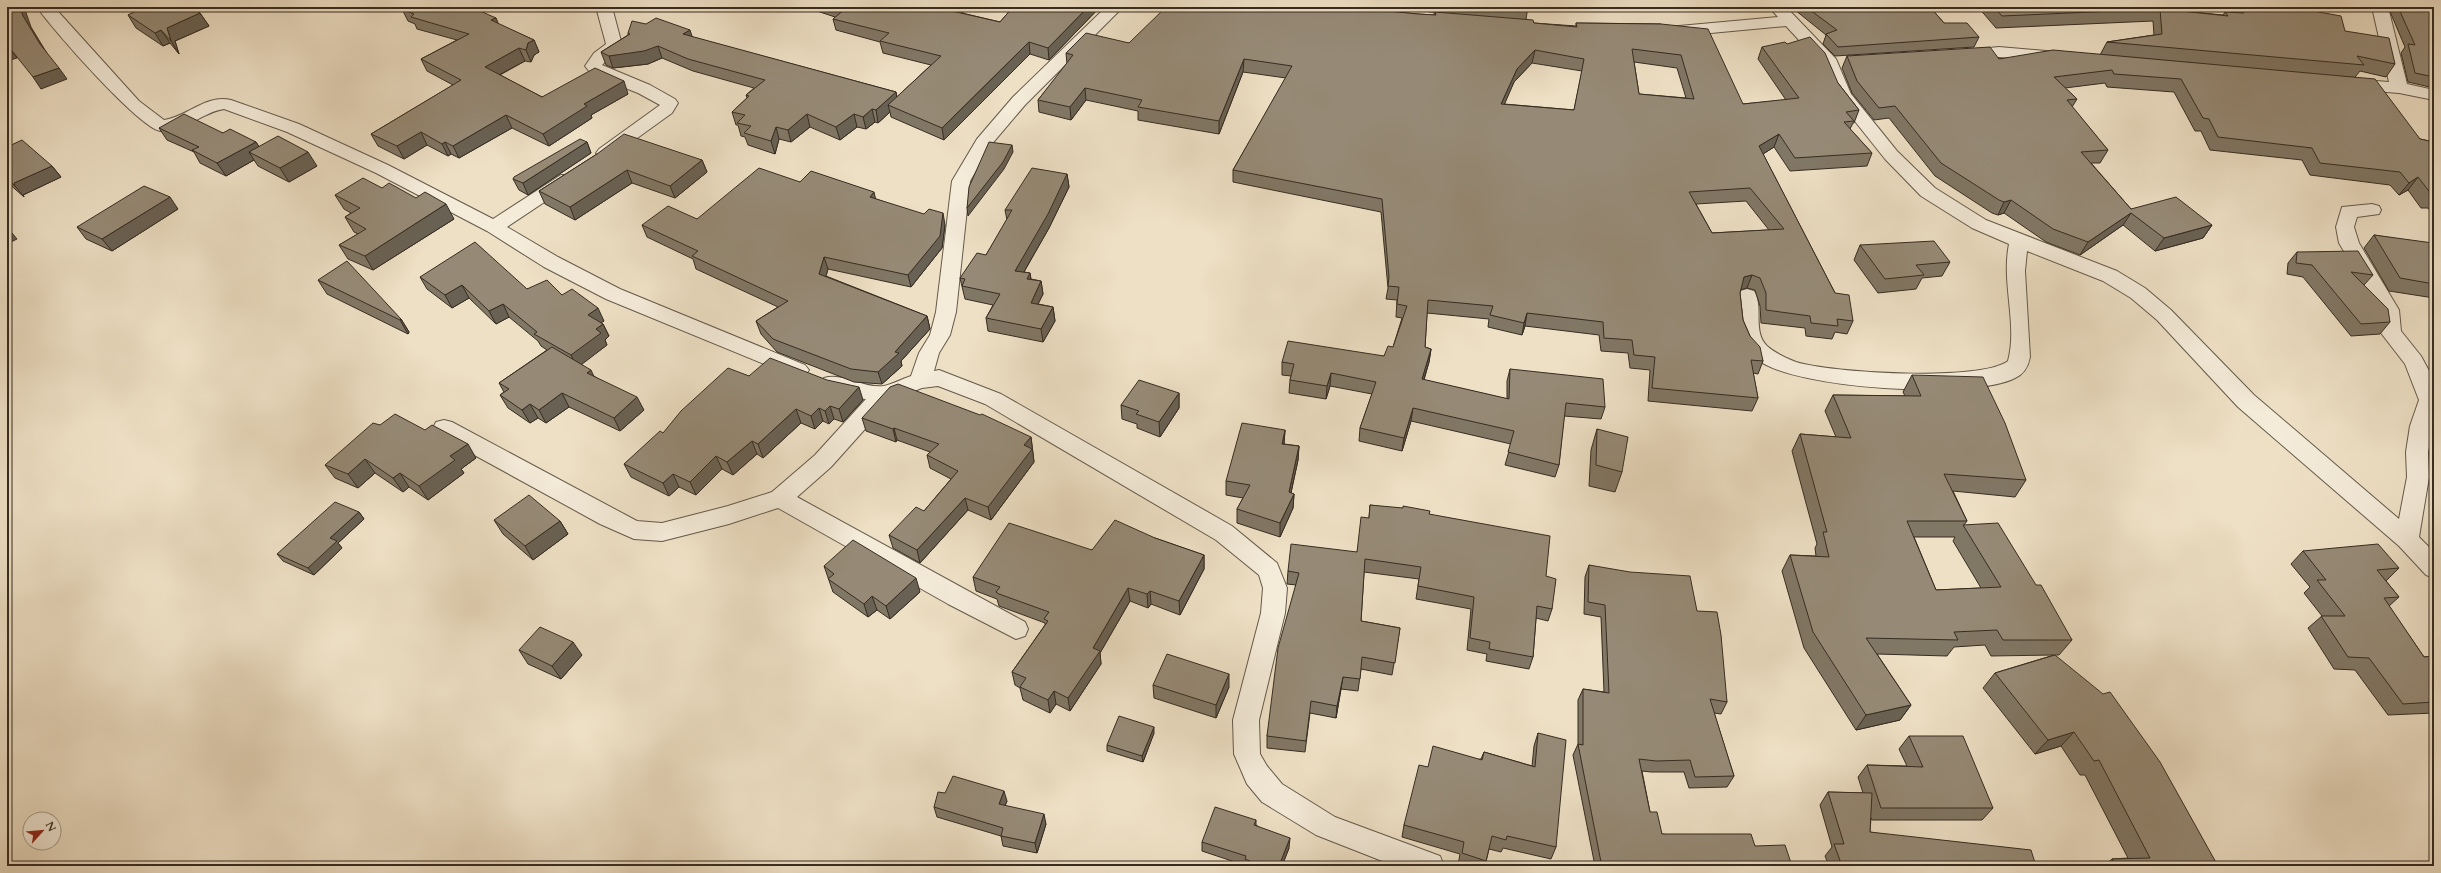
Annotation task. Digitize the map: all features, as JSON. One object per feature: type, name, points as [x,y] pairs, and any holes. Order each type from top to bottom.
[{"type":"street","points":[[45,7],[133,105],[160,126],[185,120],[215,105],[230,105],[336,146],[494,227],[551,262],[613,294],[814,376],[852,390],[884,394],[920,381],[939,378],[966,387],[993,399],[1224,533],[1269,570],[1275,588],[1273,613],[1246,720],[1247,754],[1257,776],[1272,793],[1326,826],[1430,866]]},
{"type":"street","points":[[494,227],[588,165],[666,109],[669,103],[644,89],[598,71],[593,66],[600,56],[614,45],[604,7]]},
{"type":"street","points":[[920,381],[929,353],[940,335],[946,312],[961,181],[983,143],[1018,101],[1115,7]]},
{"type":"street","points":[[2380,7],[2399,88]]},
{"type":"street","points":[[1665,31],[1729,28],[1783,14],[1838,62],[1843,94],[1891,155],[1928,192],[1961,214],[2018,241],[2073,260],[2110,276],[2138,293],[2164,315],[2246,400],[2407,540],[2434,568]]},
{"type":"street","points":[[1945,55],[1999,52],[2070,58]]},
{"type":"street","points":[[2336,82],[2399,88],[2434,95]]},
{"type":"street","points":[[2372,210],[2348,211],[2345,227],[2349,243],[2389,310],[2391,332],[2414,361],[2432,393],[2421,426],[2417,452],[2418,477],[2407,540]]},
{"type":"street","points":[[1747,296],[1754,343],[1764,354],[1776,362],[1813,373],[1908,381],[1955,381],[2001,377],[2013,372],[2018,365],[2019,338],[2015,270],[2018,241]]},
{"type":"street","points":[[444,428],[608,518],[634,530],[662,532],[693,526],[780,498],[823,460],[884,394]]},
{"type":"street","points":[[780,498],[854,538],[944,592],[1016,629]]},
{"type":"building","points":[[7,7],[20,7],[23,16],[40,44],[59,68],[33,77],[9,47],[7,47]]},
{"type":"building","points":[[130,7],[191,7],[200,13],[167,28],[171,41],[161,30],[155,33],[128,15],[134,12]]},
{"type":"building","points":[[406,7],[471,7],[496,18],[491,20],[534,40],[528,43],[526,50],[519,48],[485,67],[542,97],[595,68],[624,81],[584,104],[587,106],[543,134],[506,115],[453,146],[445,142],[442,144],[421,132],[397,146],[371,134],[461,80],[421,59],[469,34],[411,17],[414,14],[402,9]]},
{"type":"building","points":[[839,7],[956,7],[952,11],[1000,22],[1013,7],[1088,7],[1048,48],[1029,42],[942,128],[888,105],[941,56],[880,41],[889,33],[833,19],[845,9]]},
{"type":"building","points":[[1166,7],[1360,7],[1359,8],[1418,14],[1436,15],[1435,12],[1533,20],[1534,23],[1577,27],[1576,23],[1661,24],[1708,29],[1743,104],[1799,98],[1762,47],[1785,42],[1787,44],[1810,37],[1825,53],[1838,83],[1859,110],[1846,112],[1854,121],[1844,122],[1872,153],[1795,158],[1779,134],[1759,146],[1835,293],[1849,295],[1853,321],[1837,319],[1838,326],[1811,323],[1810,316],[1766,310],[1766,293],[1760,278],[1752,275],[1744,277],[1740,293],[1743,320],[1750,336],[1760,347],[1763,361],[1751,360],[1758,398],[1652,388],[1655,357],[1634,355],[1632,340],[1604,338],[1603,322],[1527,313],[1524,323],[1490,315],[1493,306],[1428,300],[1425,347],[1431,349],[1422,379],[1509,399],[1510,369],[1603,379],[1605,407],[1566,403],[1559,465],[1508,452],[1514,431],[1413,408],[1404,438],[1360,428],[1376,382],[1331,373],[1327,386],[1290,380],[1294,364],[1282,362],[1288,341],[1384,356],[1388,346],[1393,347],[1407,306],[1397,304],[1399,287],[1388,286],[1389,277],[1382,199],[1233,170],[1292,66],[1244,59],[1219,121],[1138,107],[1142,100],[1085,88],[1070,107],[1038,100],[1073,55],[1066,53],[1086,33],[1129,43]],"holes":[[[1632,49],[1681,55],[1694,99],[1639,94]],[[1535,50],[1584,59],[1574,110],[1501,104],[1517,69]],[[1750,188],[1784,229],[1712,233],[1689,192]]]},
{"type":"building","points":[[1512,7],[1528,7],[1529,8],[1517,8]]},
{"type":"building","points":[[1806,7],[1930,7],[1944,23],[1967,23],[1979,37],[1838,47],[1826,34],[1837,30]]},
{"type":"building","points":[[1994,7],[2161,7],[2162,9],[2228,16],[2225,12],[2244,13],[2240,7],[2291,7],[2341,16],[2345,31],[2389,38],[2395,64],[2357,56],[2364,65],[2107,42],[2162,34],[2160,9],[2002,16]]},
{"type":"building","points":[[2398,7],[2434,7],[2434,77],[2415,73],[2408,44],[2415,45]]},
{"type":"building","points":[[656,18],[690,30],[683,34],[896,92],[876,110],[872,109],[863,117],[854,114],[836,127],[807,114],[788,130],[776,127],[771,141],[744,133],[751,126],[737,123],[745,115],[732,112],[749,96],[746,95],[765,80],[688,59],[658,46],[644,51],[609,56],[601,52],[630,34],[628,33],[632,21],[646,24]]},
{"type":"building","points":[[1990,47],[1999,59],[2053,50],[2375,79],[2420,139],[2434,142],[2434,195],[2432,195],[2418,177],[2409,183],[2400,172],[2320,163],[2312,148],[2218,137],[2209,119],[2203,118],[2181,79],[2114,74],[2112,70],[2054,77],[2077,99],[2067,100],[2108,150],[2081,152],[2131,209],[2176,197],[2212,225],[2164,238],[2131,213],[2088,242],[2053,229],[2011,200],[2004,202],[1999,200],[1941,163],[1895,106],[1879,108],[1857,81],[1847,56]]},
{"type":"building","points":[[184,114],[223,133],[230,129],[256,142],[217,163],[192,150],[199,147],[159,128]]},
{"type":"building","points":[[624,134],[702,160],[670,186],[627,170],[570,207],[539,191],[597,154]]},
{"type":"building","points":[[278,136],[308,152],[280,168],[249,152]]},
{"type":"building","points":[[580,139],[587,142],[523,183],[513,179],[514,177]]},
{"type":"building","points":[[22,140],[52,166],[14,183],[15,186],[7,179],[7,147]]},
{"type":"building","points":[[989,142],[1012,145],[1003,162],[967,208],[969,187]]},
{"type":"building","points":[[759,168],[800,182],[811,171],[874,192],[870,197],[924,214],[929,209],[943,213],[940,236],[908,275],[824,257],[819,274],[927,316],[895,352],[899,353],[878,372],[851,369],[773,339],[756,321],[788,301],[692,256],[698,251],[642,225],[668,206],[697,219]]},
{"type":"building","points":[[1032,168],[1067,174],[1048,214],[1015,271],[1030,273],[1027,279],[1041,281],[1031,303],[1053,307],[1041,329],[986,318],[1000,294],[962,286],[965,279],[960,278],[977,253],[986,255],[1012,210],[1005,210]]},
{"type":"building","points":[[363,178],[382,188],[389,183],[416,198],[425,192],[446,204],[365,256],[339,245],[366,229],[345,217],[360,208],[335,195]]},
{"type":"building","points":[[144,186],[170,197],[102,239],[77,227]]},
{"type":"building","points":[[2374,235],[2433,243],[2434,284],[2400,278]]},
{"type":"building","points":[[1934,241],[1950,262],[1916,265],[1924,275],[1885,279],[1860,245]]},
{"type":"building","points":[[475,242],[527,289],[547,280],[562,295],[572,289],[598,308],[588,315],[603,324],[596,329],[601,333],[571,355],[534,334],[537,332],[503,304],[489,311],[462,285],[445,295],[420,277]]},
{"type":"building","points":[[2358,251],[2373,275],[2351,272],[2388,309],[2390,322],[2361,324],[2312,265],[2296,263],[2297,252]]},
{"type":"building","points":[[347,261],[401,319],[400,320],[318,280]]},
{"type":"building","points":[[552,347],[591,370],[587,373],[637,397],[614,418],[562,393],[539,410],[530,404],[522,410],[500,395],[509,389],[499,383]]},
{"type":"building","points":[[770,358],[827,380],[859,387],[839,409],[830,406],[825,411],[819,408],[811,416],[796,409],[758,444],[752,441],[727,462],[716,456],[690,482],[673,474],[663,483],[624,464],[660,431],[663,433],[681,411],[728,368],[749,376]]},
{"type":"building","points":[[1912,375],[1983,377],[2005,423],[2026,480],[1944,474],[1967,521],[1907,521],[1936,590],[2001,587],[1963,525],[1998,523],[2036,585],[2041,585],[2072,640],[2003,640],[1997,630],[1954,632],[1958,640],[1866,638],[1911,705],[1866,715],[1813,632],[1790,555],[1829,557],[1823,532],[1827,532],[1800,434],[1851,438],[1833,395],[1921,396]]},
{"type":"building","points":[[1139,380],[1179,393],[1159,422],[1136,414],[1139,411],[1121,405]]},
{"type":"building","points":[[898,384],[980,415],[982,414],[1031,437],[1024,445],[1032,449],[988,507],[965,498],[917,550],[889,535],[916,507],[924,511],[958,471],[927,455],[939,444],[862,418],[890,387]]},
{"type":"building","points":[[395,414],[425,430],[432,425],[468,444],[450,456],[455,460],[419,486],[400,473],[393,478],[365,459],[348,474],[325,465],[373,423],[380,425]]},
{"type":"building","points":[[1242,423],[1285,430],[1282,444],[1299,446],[1289,492],[1294,494],[1280,523],[1237,509],[1250,485],[1226,481]]},
{"type":"building","points":[[1597,429],[1628,437],[1622,472],[1596,465]]},
{"type":"building","points":[[529,495],[560,521],[525,546],[494,520]]},
{"type":"building","points":[[335,502],[359,512],[330,538],[337,541],[308,568],[277,554]]},
{"type":"building","points":[[1370,505],[1403,508],[1403,506],[1430,511],[1429,514],[1550,536],[1546,576],[1556,579],[1552,609],[1537,606],[1533,657],[1489,649],[1490,642],[1470,638],[1474,597],[1418,586],[1421,567],[1365,559],[1361,621],[1400,628],[1395,663],[1362,657],[1360,679],[1343,677],[1337,706],[1311,701],[1306,741],[1267,736],[1278,648],[1299,573],[1288,571],[1291,544],[1357,552],[1361,517],[1369,518]]},
{"type":"building","points":[[1115,520],[1155,538],[1204,555],[1179,601],[1150,591],[1147,594],[1128,588],[1093,648],[1100,651],[1068,698],[1054,691],[1048,700],[1020,687],[1026,678],[1012,672],[1048,621],[1044,619],[1049,612],[999,594],[996,592],[1000,587],[973,577],[1009,523],[1092,550]]},
{"type":"building","points":[[853,540],[916,578],[886,606],[872,596],[864,604],[828,579],[834,574],[824,566]]},
{"type":"building","points":[[2378,544],[2399,568],[2377,570],[2399,597],[2384,598],[2424,657],[2434,656],[2434,702],[2403,704],[2369,658],[2348,657],[2321,616],[2345,616],[2317,580],[2326,580],[2303,551]]},
{"type":"building","points":[[1589,565],[1630,572],[1690,576],[1697,611],[1717,612],[1721,635],[1727,702],[1710,699],[1734,776],[1695,777],[1690,760],[1656,761],[1639,759],[1650,812],[1657,812],[1662,834],[1751,834],[1755,846],[1785,845],[1792,866],[1618,866],[1617,862],[1601,862],[1578,744],[1583,745],[1583,689],[1609,693],[1605,605],[1588,602]]},
{"type":"building","points":[[540,627],[573,642],[552,666],[519,650]]},
{"type":"building","points":[[1167,654],[1229,674],[1216,705],[1153,685]]},
{"type":"building","points":[[2055,655],[2103,694],[2110,692],[2160,762],[2218,866],[2116,866],[2112,859],[2150,858],[2099,760],[2094,761],[2074,732],[2048,740],[1995,673]]},
{"type":"building","points":[[1119,716],[1154,727],[1142,756],[1107,745]]},
{"type":"building","points":[[1538,733],[1566,740],[1556,847],[1507,836],[1506,840],[1492,836],[1486,861],[1462,853],[1464,842],[1404,825],[1419,765],[1428,767],[1433,746],[1482,760],[1484,752],[1535,767]]},
{"type":"building","points":[[1909,736],[1963,736],[1993,808],[1881,808],[1867,765],[1923,767]]},
{"type":"building","points":[[953,776],[1004,791],[999,804],[1044,814],[1035,843],[1001,836],[1003,828],[934,807],[938,792],[945,793]]},
{"type":"building","points":[[1828,792],[1872,793],[1870,832],[2031,850],[2036,866],[1842,866],[1834,844],[1844,844]]},
{"type":"building","points":[[1215,807],[1256,820],[1254,825],[1290,838],[1279,866],[1262,866],[1245,859],[1246,856],[1202,842]]}]
